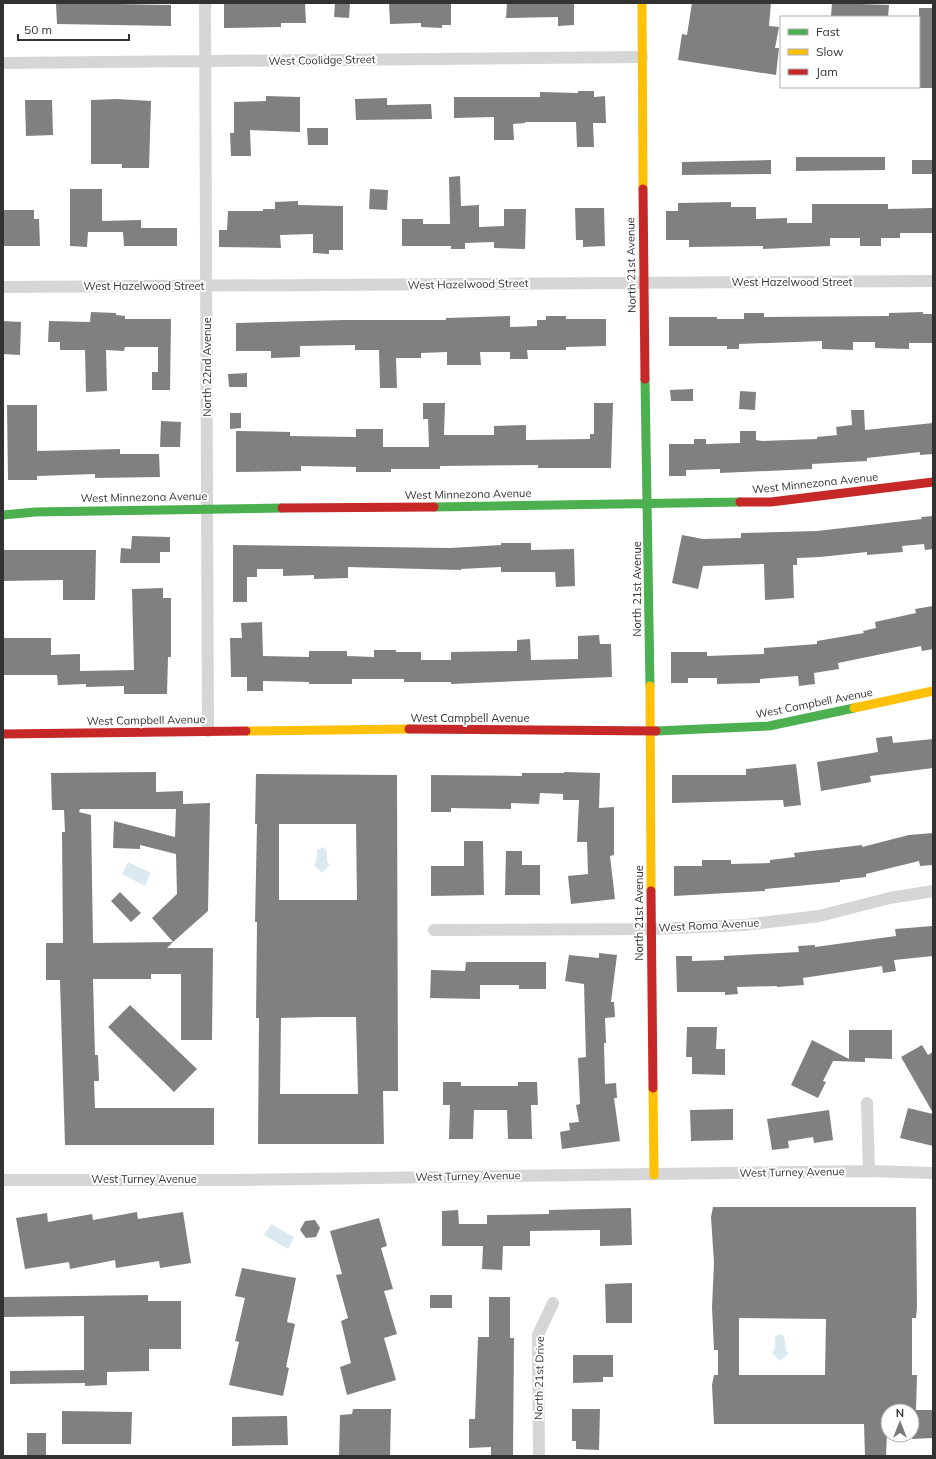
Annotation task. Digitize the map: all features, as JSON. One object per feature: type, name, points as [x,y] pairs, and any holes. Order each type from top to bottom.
[{"type":"street","name":"North 22nd Avenue","points":[[206,3],[208,731]]},
{"type":"street","name":"North 21st Avenue","points":[[642,3],[643,282],[648,503],[654,1175]]},
{"type":"street","name":"West Coolidge Street","points":[[3,63],[642,57]]},
{"type":"street","name":"West Hazelwood Street","points":[[3,287],[933,281]]},
{"type":"street","name":"West Minnezona Avenue","points":[[3,515],[35,512],[207,508],[771,502],[933,482]]},
{"type":"street","name":"West Campbell Avenue","points":[[3,734],[406,729],[649,731],[769,726],[933,691]]},
{"type":"street","name":"West Roma Avenue","points":[[434,930],[651,929],[744,924],[819,916],[890,898],[933,891]]},
{"type":"street","points":[[867,1104],[868,1171]]},
{"type":"street","name":"West Turney Avenue","points":[[3,1180],[232,1180],[868,1171],[933,1173]]},
{"type":"street","name":"North 21st Drive","points":[[539,1456],[538,1335],[553,1303]]},
{"type":"shaded area","points":[[324,847],[327,851],[327,862],[330,865],[322,873],[314,865],[316,862],[317,850]]},
{"type":"shaded area","points":[[128,862],[151,873],[145,886],[122,874]]},
{"type":"shaded area","points":[[271,1224],[294,1237],[288,1249],[264,1235]]},
{"type":"shaded area","points":[[779,1334],[784,1336],[786,1350],[789,1353],[780,1361],[772,1353],[775,1349],[775,1337]]},
{"type":"building","points":[[224,3],[305,3],[306,23],[281,23],[281,27],[224,28]]},
{"type":"building","points":[[335,3],[350,3],[349,18],[334,17]]},
{"type":"building","points":[[389,3],[451,3],[451,25],[442,25],[442,28],[421,27],[421,23],[390,24]]},
{"type":"building","points":[[507,3],[574,3],[574,25],[558,26],[558,17],[506,18]]},
{"type":"building","points":[[692,3],[771,3],[769,26],[779,27],[775,48],[779,48],[776,75],[678,60],[682,34],[687,35]]},
{"type":"building","points":[[832,3],[889,5],[888,16],[831,16]]},
{"type":"building","points":[[56,4],[171,5],[171,26],[57,24]]},
{"type":"building","points":[[919,8],[933,8],[933,88],[920,88]]},
{"type":"building","points":[[578,91],[594,91],[594,97],[605,96],[606,123],[593,123],[594,147],[577,147],[576,122],[525,122],[513,124],[514,140],[494,140],[494,117],[454,118],[454,97],[540,97],[540,92],[578,93]]},
{"type":"building","points":[[266,96],[300,97],[300,132],[250,130],[251,156],[231,156],[230,133],[234,133],[234,102],[266,101]]},
{"type":"building","points":[[387,98],[387,105],[431,104],[432,119],[356,120],[355,99]]},
{"type":"building","points":[[117,99],[151,101],[149,168],[122,168],[122,164],[91,164],[91,100]]},
{"type":"building","points":[[25,100],[52,100],[53,135],[26,136]]},
{"type":"building","points":[[307,128],[328,128],[328,145],[308,145]]},
{"type":"building","points":[[796,157],[885,157],[885,170],[796,171]]},
{"type":"building","points":[[771,160],[771,174],[682,175],[682,162]]},
{"type":"building","points":[[912,160],[933,160],[933,174],[912,174]]},
{"type":"building","points":[[460,176],[461,206],[479,205],[479,227],[504,226],[504,209],[526,209],[525,249],[494,248],[494,242],[465,243],[465,249],[451,249],[451,246],[402,246],[402,219],[423,219],[423,224],[450,224],[449,177]]},
{"type":"building","points":[[70,189],[102,189],[102,221],[141,220],[141,228],[177,228],[177,246],[124,246],[123,232],[88,232],[87,247],[70,246]]},
{"type":"building","points":[[370,189],[388,190],[387,210],[369,209]]},
{"type":"building","points":[[298,201],[298,205],[343,206],[343,250],[329,250],[329,254],[313,253],[313,234],[280,235],[281,248],[219,247],[219,230],[227,230],[228,211],[263,211],[263,209],[275,209],[275,202]]},
{"type":"building","points":[[731,202],[731,207],[756,207],[756,219],[787,218],[787,223],[812,223],[812,204],[888,204],[888,209],[933,208],[933,233],[900,233],[900,238],[881,238],[881,246],[860,246],[860,238],[830,238],[830,246],[763,249],[763,246],[689,247],[689,240],[666,240],[666,211],[678,211],[678,203]]},
{"type":"building","points":[[575,208],[604,208],[605,246],[583,247],[583,240],[576,240]]},
{"type":"building","points":[[3,210],[34,210],[34,219],[39,219],[40,246],[3,246]]},
{"type":"building","points":[[91,312],[116,313],[116,315],[125,316],[125,319],[171,319],[170,390],[152,390],[152,372],[158,372],[158,347],[125,347],[124,351],[106,350],[107,391],[86,392],[85,350],[60,350],[60,342],[48,342],[49,321],[90,322]]},
{"type":"building","points":[[923,312],[923,314],[933,314],[933,343],[909,343],[909,349],[875,348],[875,342],[853,342],[853,350],[822,349],[822,341],[739,344],[739,349],[727,349],[727,346],[669,346],[669,317],[717,317],[717,319],[744,319],[744,313],[764,313],[764,317],[889,316],[889,313]]},
{"type":"building","points":[[510,316],[510,327],[537,326],[537,320],[546,320],[546,316],[566,316],[566,319],[606,319],[606,346],[566,347],[566,350],[527,350],[528,359],[510,359],[510,352],[480,352],[481,365],[447,365],[447,352],[421,353],[421,358],[396,358],[397,388],[380,388],[379,350],[355,350],[355,345],[300,346],[300,357],[271,358],[271,351],[236,351],[236,323],[343,320],[446,320],[446,318]]},
{"type":"building","points":[[3,321],[21,322],[20,355],[3,354]]},
{"type":"building","points":[[247,373],[247,387],[229,387],[228,374]]},
{"type":"building","points":[[693,389],[693,401],[671,401],[670,390]]},
{"type":"building","points":[[740,391],[756,392],[755,410],[739,409]]},
{"type":"building","points":[[423,403],[445,403],[444,435],[494,435],[494,426],[526,425],[526,440],[590,439],[590,434],[594,434],[594,403],[613,403],[611,468],[538,468],[538,465],[440,466],[440,469],[391,469],[391,472],[356,472],[356,467],[301,466],[301,471],[236,472],[236,431],[290,432],[290,436],[356,437],[356,429],[383,429],[383,447],[429,447],[428,419],[423,419]]},
{"type":"building","points":[[7,405],[37,405],[37,451],[120,449],[120,454],[159,454],[160,477],[95,478],[95,474],[37,476],[37,480],[8,480]]},
{"type":"building","points":[[851,410],[864,410],[865,430],[933,423],[933,454],[920,455],[920,452],[867,458],[867,461],[812,464],[812,469],[720,473],[720,469],[686,470],[686,476],[669,476],[669,444],[694,444],[694,439],[706,439],[706,444],[740,443],[740,431],[756,431],[756,440],[762,441],[817,439],[817,437],[837,435],[836,427],[852,425]]},
{"type":"building","points":[[230,413],[241,413],[241,428],[230,429]]},
{"type":"building","points":[[161,421],[181,422],[180,447],[160,447]]},
{"type":"building","points":[[933,516],[933,549],[925,550],[924,544],[902,546],[903,552],[867,555],[867,552],[797,558],[797,565],[793,565],[794,598],[765,600],[764,564],[703,566],[698,589],[672,583],[682,535],[703,539],[741,538],[741,533],[817,531],[922,519],[921,517]]},
{"type":"building","points":[[132,536],[170,537],[170,552],[160,552],[160,563],[120,563],[121,548],[131,549]]},
{"type":"building","points":[[501,543],[531,543],[531,550],[574,549],[575,586],[556,587],[555,572],[501,572],[501,567],[461,570],[348,567],[348,578],[314,579],[314,575],[283,576],[283,569],[257,569],[257,577],[247,577],[247,602],[233,602],[233,545],[450,548],[501,545]]},
{"type":"building","points":[[3,550],[96,550],[95,600],[63,600],[63,580],[3,581]]},
{"type":"building","points":[[163,588],[163,598],[171,598],[171,657],[168,657],[167,694],[124,694],[124,686],[86,687],[86,684],[58,685],[57,675],[3,675],[3,638],[51,638],[51,655],[80,654],[80,671],[134,670],[132,589]]},
{"type":"building","points":[[933,606],[933,649],[922,651],[921,646],[838,663],[839,669],[814,673],[815,684],[799,686],[798,676],[760,679],[760,683],[717,684],[717,678],[688,678],[688,683],[671,683],[671,652],[707,652],[707,656],[764,654],[764,648],[817,644],[817,641],[864,633],[863,631],[876,628],[875,622],[916,613],[915,609]]},
{"type":"building","points":[[262,622],[263,656],[309,657],[309,651],[347,651],[347,656],[374,657],[374,650],[396,650],[396,652],[421,652],[421,660],[451,660],[451,652],[517,651],[517,640],[530,639],[531,660],[578,659],[578,636],[599,635],[600,644],[611,644],[612,677],[451,684],[451,682],[404,682],[404,679],[352,679],[352,684],[309,684],[309,682],[263,681],[263,691],[247,691],[247,677],[231,677],[230,638],[242,638],[241,623]]},
{"type":"building","points":[[892,736],[893,743],[933,739],[933,768],[870,776],[871,782],[821,791],[817,762],[878,752],[876,738]]},
{"type":"building","points":[[796,764],[801,805],[784,807],[783,800],[672,803],[672,775],[746,775],[746,769]]},
{"type":"building","points":[[156,772],[156,792],[183,791],[183,804],[210,803],[208,911],[167,948],[213,948],[212,1040],[181,1040],[181,974],[151,974],[151,979],[93,979],[95,1055],[98,1055],[99,1081],[94,1081],[95,1108],[214,1108],[214,1145],[65,1145],[60,980],[46,980],[46,943],[63,943],[62,832],[65,832],[64,810],[52,810],[51,773]],"holes":[[[80,809],[176,809],[175,837],[114,821],[113,848],[140,849],[140,845],[176,854],[177,894],[152,918],[173,942],[93,943],[91,815],[79,812]]]},
{"type":"building","points":[[522,773],[600,773],[599,808],[614,807],[614,855],[610,856],[615,899],[571,904],[568,876],[588,874],[587,842],[577,842],[579,800],[563,800],[563,794],[540,793],[539,804],[511,803],[511,809],[451,808],[451,812],[431,812],[431,775],[522,776]]},
{"type":"building","points":[[256,774],[397,775],[398,1091],[383,1091],[384,1144],[258,1144],[259,1018],[256,1018],[257,922],[255,922],[257,824],[255,824]],"holes":[[[279,824],[356,824],[357,900],[279,900]],[[356,1017],[358,1094],[280,1094],[281,1018]]]},
{"type":"building","points":[[933,833],[933,865],[920,866],[919,861],[866,874],[866,877],[840,880],[840,882],[765,889],[765,891],[674,896],[674,866],[702,866],[702,860],[731,860],[731,864],[770,863],[770,860],[795,857],[794,853],[862,845],[862,847],[909,835]]},
{"type":"building","points":[[464,841],[483,841],[484,895],[431,896],[431,866],[464,866]]},
{"type":"building","points":[[506,851],[522,851],[522,865],[540,865],[540,895],[505,895]]},
{"type":"building","points":[[120,892],[141,913],[131,922],[111,901]]},
{"type":"building","points":[[933,926],[933,956],[894,960],[896,971],[883,973],[882,966],[803,978],[804,985],[737,987],[738,994],[725,995],[725,992],[677,992],[676,956],[692,956],[692,961],[724,960],[724,956],[799,952],[798,946],[815,945],[815,947],[896,936],[895,929]]},
{"type":"building","points":[[599,953],[617,955],[611,1002],[614,1002],[615,1017],[605,1018],[606,1043],[604,1043],[605,1084],[616,1083],[617,1098],[614,1098],[620,1141],[562,1149],[560,1132],[570,1130],[569,1123],[579,1122],[576,1105],[580,1104],[578,1058],[586,1057],[584,984],[565,981],[569,955],[599,958]]},
{"type":"building","points":[[466,962],[546,962],[546,989],[519,989],[519,985],[480,985],[480,999],[430,998],[431,970],[465,971]]},
{"type":"building","points":[[130,1005],[197,1069],[174,1092],[108,1027]]},
{"type":"building","points":[[687,1027],[717,1027],[716,1049],[725,1049],[725,1075],[692,1074],[692,1057],[686,1057]]},
{"type":"building","points":[[849,1030],[892,1030],[892,1059],[865,1058],[865,1062],[833,1061],[823,1081],[826,1082],[818,1098],[791,1085],[812,1040],[849,1059]]},
{"type":"building","points":[[922,1045],[928,1055],[933,1052],[933,1113],[901,1057]]},
{"type":"building","points":[[443,1082],[461,1082],[461,1086],[518,1086],[518,1082],[537,1082],[538,1105],[531,1105],[532,1139],[508,1139],[507,1110],[474,1110],[473,1139],[449,1139],[450,1105],[443,1105]]},
{"type":"building","points":[[908,1108],[933,1114],[933,1146],[900,1138]]},
{"type":"building","points":[[733,1109],[733,1140],[691,1141],[690,1110]]},
{"type":"building","points":[[829,1110],[833,1140],[814,1143],[813,1137],[788,1141],[789,1148],[772,1150],[767,1119]]},
{"type":"building","points":[[713,1207],[916,1207],[917,1307],[916,1318],[912,1318],[912,1375],[917,1375],[916,1403],[880,1403],[880,1443],[887,1443],[886,1456],[865,1456],[864,1424],[714,1424],[712,1385],[714,1375],[718,1375],[718,1350],[714,1350],[712,1307],[714,1263],[711,1217]],"holes":[[[739,1318],[826,1319],[825,1375],[739,1375]]]},
{"type":"building","points":[[631,1208],[632,1245],[600,1246],[600,1230],[530,1231],[530,1246],[503,1246],[502,1270],[482,1269],[483,1246],[442,1246],[442,1211],[458,1210],[459,1224],[487,1224],[487,1215],[549,1214],[549,1210]]},
{"type":"building","points":[[137,1212],[138,1219],[183,1212],[191,1263],[160,1268],[159,1261],[116,1268],[115,1260],[70,1269],[69,1262],[25,1269],[16,1218],[47,1213],[48,1222],[92,1214],[93,1220]]},
{"type":"building","points":[[379,1218],[387,1246],[381,1248],[393,1289],[384,1291],[397,1334],[384,1338],[396,1380],[347,1395],[340,1367],[351,1363],[341,1321],[348,1318],[336,1275],[342,1274],[330,1231]]},
{"type":"building","points":[[315,1220],[320,1228],[316,1237],[306,1238],[300,1230],[305,1221]]},
{"type":"building","points":[[242,1268],[296,1278],[287,1322],[295,1324],[286,1367],[289,1368],[283,1396],[229,1385],[239,1342],[235,1341],[245,1298],[235,1296]]},
{"type":"building","points":[[632,1283],[632,1323],[606,1323],[605,1284]]},
{"type":"building","points":[[148,1295],[148,1301],[181,1301],[181,1349],[149,1349],[149,1371],[107,1372],[107,1385],[85,1386],[85,1383],[10,1384],[10,1371],[84,1370],[84,1316],[3,1317],[3,1297]]},
{"type":"building","points":[[430,1295],[452,1295],[452,1308],[430,1308]]},
{"type":"building","points":[[489,1297],[510,1297],[510,1338],[514,1338],[513,1456],[491,1456],[491,1447],[469,1448],[469,1419],[475,1419],[478,1337],[489,1337]]},
{"type":"building","points":[[573,1355],[613,1355],[613,1377],[603,1377],[603,1382],[573,1383]]},
{"type":"building","points":[[353,1409],[391,1409],[390,1456],[339,1456],[340,1415],[352,1414]]},
{"type":"building","points":[[572,1409],[600,1409],[599,1450],[576,1449],[576,1441],[572,1441]]},
{"type":"building","points":[[920,1410],[933,1410],[933,1438],[920,1439]]},
{"type":"building","points":[[62,1411],[132,1412],[131,1444],[62,1444]]},
{"type":"building","points":[[287,1416],[288,1445],[232,1446],[232,1417]]},
{"type":"building","points":[[27,1433],[46,1433],[46,1456],[27,1456]]},
{"type":"traffic: fast","points":[[645,379],[650,686]]},
{"type":"traffic: fast","points":[[434,507],[740,502]]},
{"type":"traffic: fast","points":[[3,515],[35,512],[282,508]]},
{"type":"traffic: fast","points":[[656,731],[769,726],[854,708]]},
{"type":"traffic: slow","points":[[642,3],[643,189]]},
{"type":"traffic: slow","points":[[650,686],[651,891]]},
{"type":"traffic: slow","points":[[854,708],[933,691]]},
{"type":"traffic: slow","points":[[246,731],[409,729]]},
{"type":"traffic: slow","points":[[653,1088],[654,1175]]},
{"type":"traffic: jam","points":[[643,189],[645,379]]},
{"type":"traffic: jam","points":[[740,502],[771,502],[933,482]]},
{"type":"traffic: jam","points":[[282,508],[434,507]]},
{"type":"traffic: jam","points":[[409,729],[656,731]]},
{"type":"traffic: jam","points":[[3,734],[246,731]]},
{"type":"traffic: jam","points":[[651,891],[653,1088]]}]
